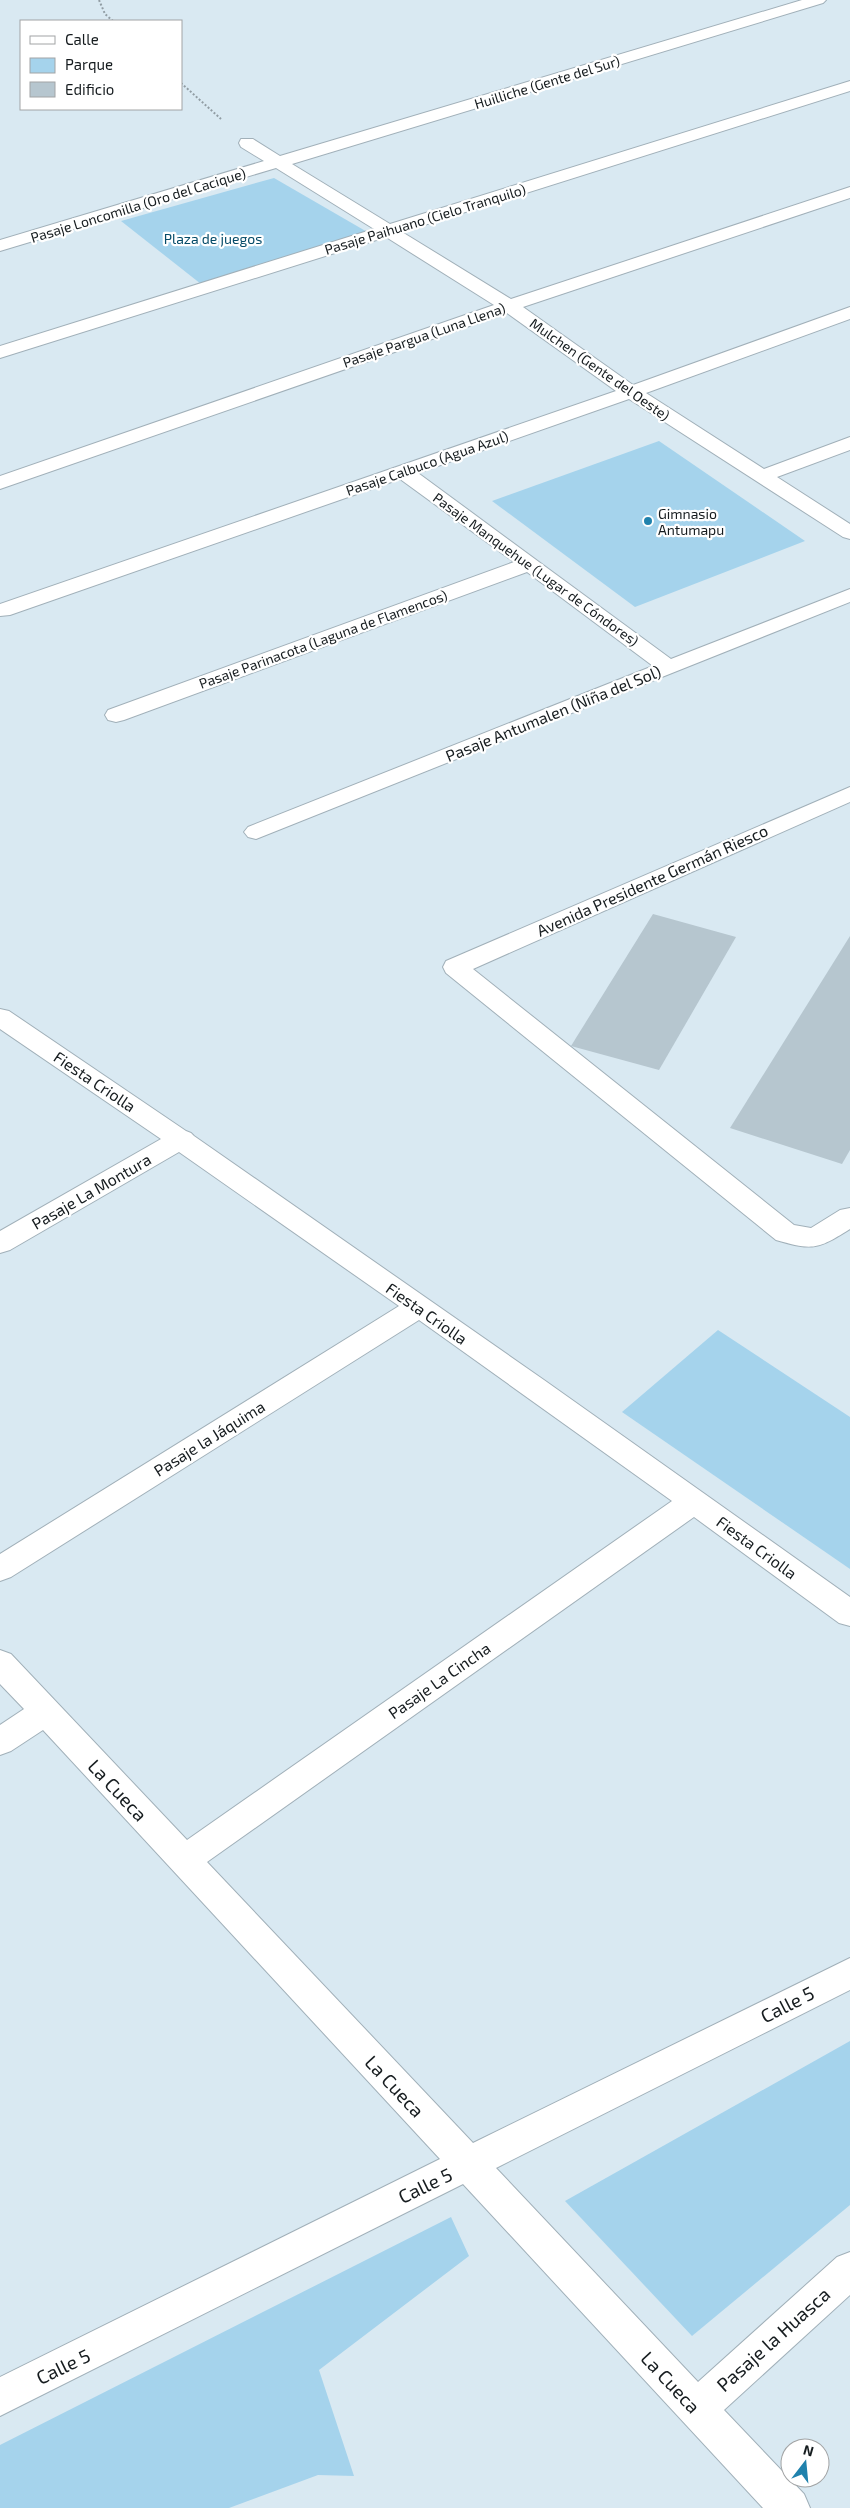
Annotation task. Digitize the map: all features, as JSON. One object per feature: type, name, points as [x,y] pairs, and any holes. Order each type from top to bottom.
[{"type":"street","name":"Huilliche (Gente del Sur)","points":[[277,163],[818,0]]},
{"type":"street","name":"Pasaje Paihuano (Cielo Tranquilo)","points":[[0,352],[850,86]]},
{"type":"street","name":"Mulchen (Gente del Oeste)","points":[[247,143],[509,306],[630,392],[850,533]]},
{"type":"street","name":"Pasaje Loncomilla (Oro del Cacique)","points":[[0,246],[277,163]]},
{"type":"street","name":"Pasaje Pargua (Luna Llena)","points":[[0,483],[509,306],[850,192]]},
{"type":"street","name":"Pasaje Calbuco (Agua Azul)","points":[[2,610],[630,392],[850,313]]},
{"type":"street","points":[[762,476],[850,443]]},
{"type":"street","name":"Pasaje Manquehue (Lugar de Cóndores)","points":[[402,471],[669,667]]},
{"type":"street","name":"Pasaje Parinacota (Laguna de Flamencos)","points":[[116,714],[529,564]]},
{"type":"street","name":"Pasaje Antumalen (Niña del Sol)","points":[[256,832],[850,595]]},
{"type":"street","name":"Avenida Presidente Germán Riesco","points":[[850,794],[454,966],[786,1233],[815,1238],[850,1217]]},
{"type":"street","name":"Fiesta Criolla","points":[[0,1017],[182,1139],[694,1501],[850,1614]]},
{"type":"street","name":"Pasaje La Montura","points":[[0,1243],[182,1139]]},
{"type":"street","name":"Pasaje la Jáquima","points":[[0,1569],[419,1307]]},
{"type":"street","name":"Pasaje La Cincha","points":[[184,1860],[694,1501]]},
{"type":"street","name":"La Cueca","points":[[0,1663],[790,2508]]},
{"type":"street","points":[[0,1742],[45,1712]]},
{"type":"street","name":"Calle 5","points":[[0,2397],[850,1973]]},
{"type":"street","name":"Pasaje la Huasca","points":[[697,2409],[850,2270]]},
{"type":"path","points":[[99,0],[105,14],[112,20]]},
{"type":"path","points":[[182,84],[247,143]]},
{"type":"green space","name":"Plaza de juegos","points":[[274,178],[369,233],[201,284],[121,221]]},
{"type":"green space","name":"Gimnasio Antumapu","points":[[659,441],[805,541],[635,607],[492,501]]},
{"type":"green space","points":[[718,1330],[850,1417],[850,1569],[622,1412]]},
{"type":"green space","points":[[850,2041],[850,2205],[692,2336],[565,2201]]},
{"type":"green space","points":[[451,2217],[469,2256],[319,2370],[354,2476],[318,2475],[229,2508],[0,2508],[0,2445]]},
{"type":"building","points":[[653,914],[736,937],[659,1070],[571,1046]]},
{"type":"building","points":[[850,936],[850,1150],[842,1164],[730,1128]]},
{"type":"place","name":"Gimnasio Antumapu","points":[[648,521]]}]
